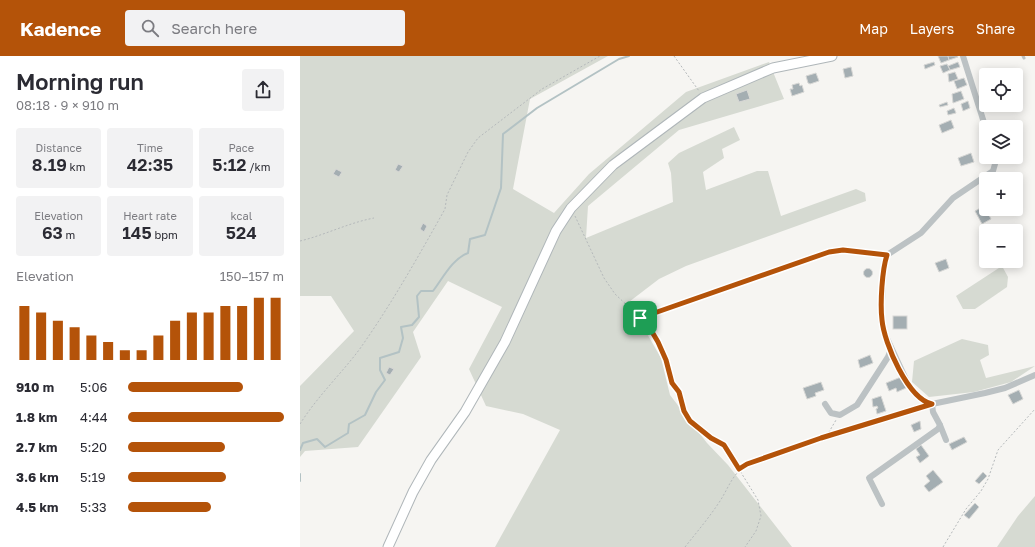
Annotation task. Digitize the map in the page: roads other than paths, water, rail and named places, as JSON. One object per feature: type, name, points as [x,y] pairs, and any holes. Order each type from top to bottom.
[{"type":"street","points":[[388,547],[394,530],[420,479],[465,412],[505,342],[556,231],[571,208],[613,165],[703,98],[773,68],[832,56]]},
{"type":"street","points":[[963,56],[983,120]]},
{"type":"street","points":[[995,164],[993,171],[953,198],[921,233],[887,255],[884,265],[881,319],[891,350],[909,386],[925,402],[932,404],[992,392],[1035,375]]},
{"type":"street","points":[[825,404],[831,413],[840,415],[857,406],[891,350]]},
{"type":"street","points":[[932,404],[933,412],[946,440]]},
{"type":"street","points":[[882,504],[869,478],[935,432],[940,425]]},
{"type":"lane","points":[[880,420],[932,404]]},
{"type":"waterway","points":[[300,450],[303,443],[317,439],[325,447],[348,433],[349,424],[365,415],[376,392],[385,380],[380,370],[380,358],[399,352],[403,338],[401,327],[412,325],[419,317],[417,296],[421,291],[433,291],[453,264],[468,253],[470,239],[485,235],[501,188],[503,134],[537,108],[619,59],[629,56]]},
{"type":"waterway","points":[[300,474],[300,481]]}]
